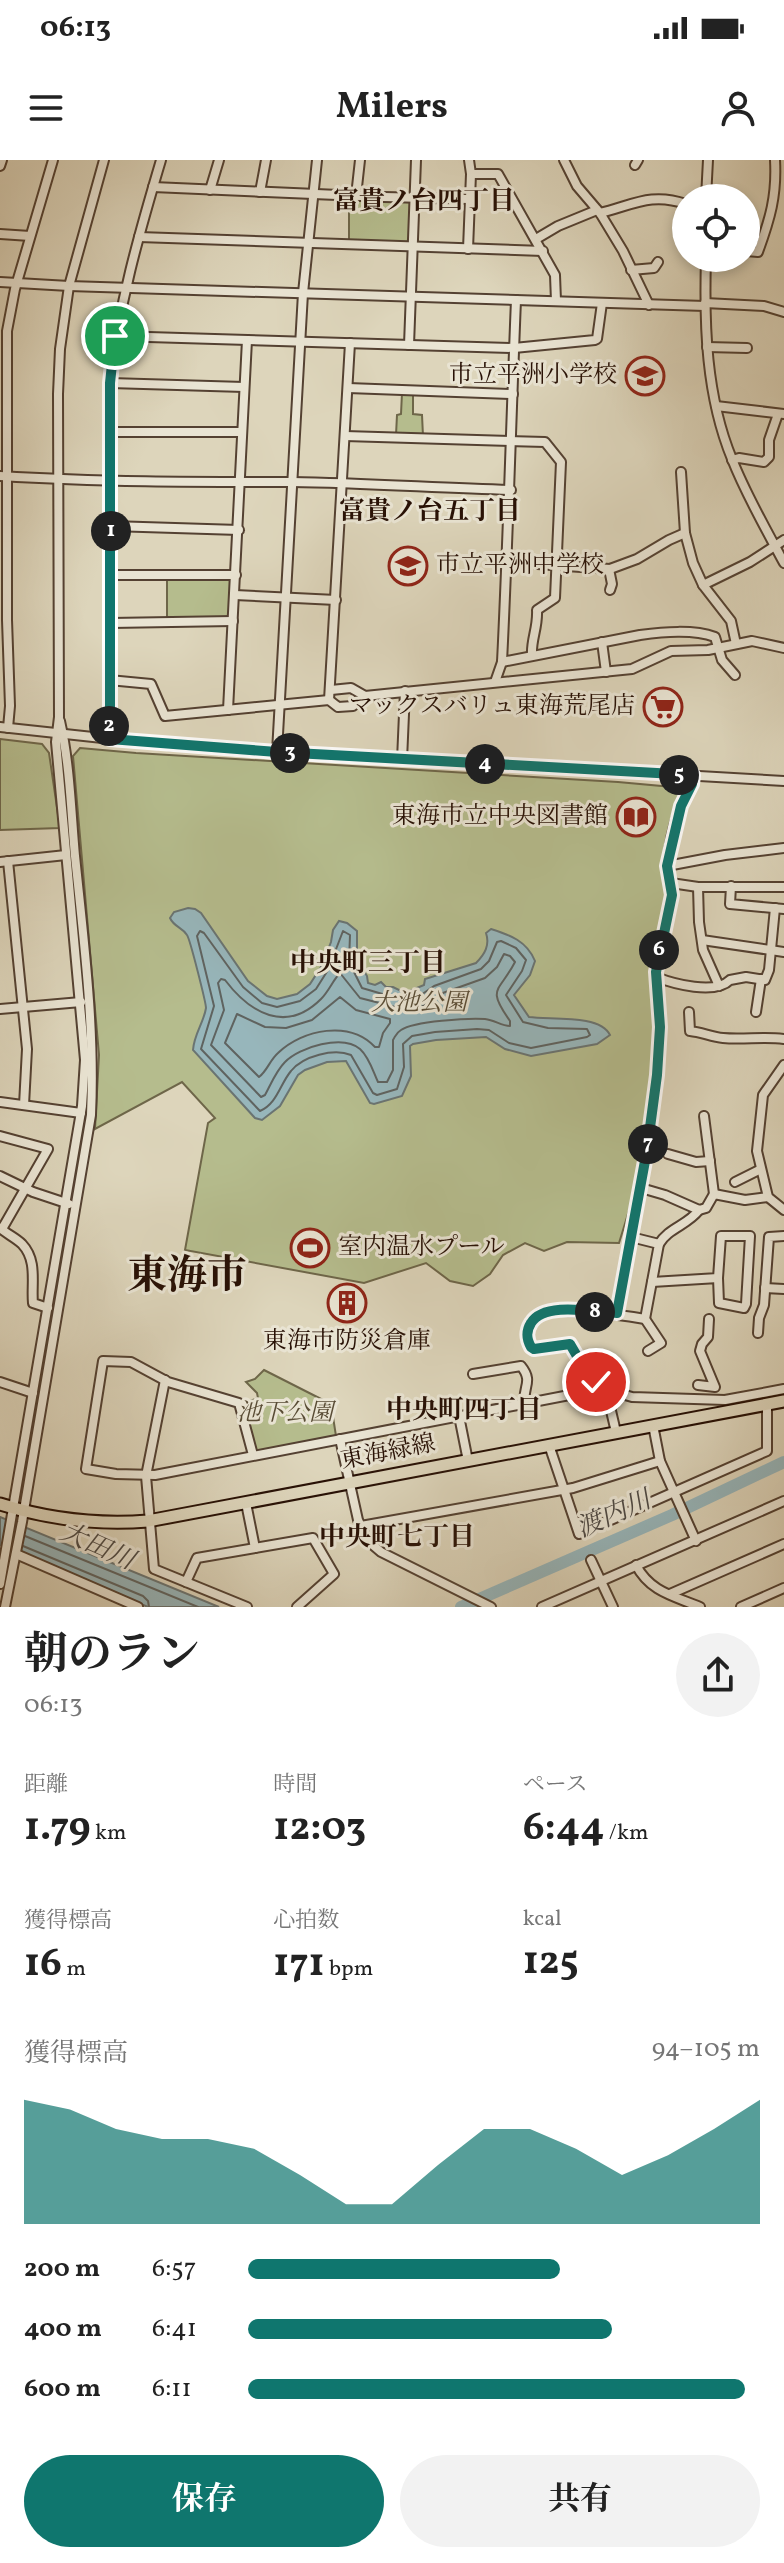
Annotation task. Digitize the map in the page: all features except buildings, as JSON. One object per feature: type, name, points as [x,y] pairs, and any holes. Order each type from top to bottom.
[{"type":"main road","name":"東海緑線","points":[[0,1504],[17,1515],[90,1522],[148,1521],[784,1401]]},
{"type":"street","points":[[53,160],[4,331],[4,670],[10,706],[4,728],[277,752],[784,781]]},
{"type":"street","points":[[5,1607],[9,1550],[71,1204],[85,1060],[66,855],[59,735],[60,349],[69,286],[104,160]]},
{"type":"street","points":[[110,739],[110,383],[125,288],[161,160]]},
{"type":"street","points":[[210,190],[219,160]]},
{"type":"street","points":[[260,192],[266,160]]},
{"type":"street","points":[[277,752],[303,293],[317,160]]},
{"type":"street","points":[[356,196],[360,160]]},
{"type":"street","points":[[409,345],[416,160]]},
{"type":"street","points":[[468,249],[469,160]]},
{"type":"street","points":[[564,160],[577,186],[623,251],[649,305]]},
{"type":"street","points":[[707,184],[708,160]]},
{"type":"street","points":[[760,247],[780,188],[775,160]]},
{"type":"street","points":[[471,174],[498,174],[555,275],[556,301]]},
{"type":"street","points":[[153,187],[469,199]]},
{"type":"street","points":[[536,239],[558,226],[598,212],[653,198],[672,199]]},
{"type":"street","points":[[0,234],[30,236]]},
{"type":"street","points":[[139,237],[543,251]]},
{"type":"street","points":[[631,270],[654,268],[658,262]]},
{"type":"street","points":[[706,272],[707,347],[716,406],[732,460],[784,563]]},
{"type":"street","points":[[0,282],[649,305],[764,306],[784,312]]},
{"type":"street","points":[[495,682],[502,662],[516,300]]},
{"type":"street","points":[[115,336],[514,348],[597,339],[602,303]]},
{"type":"street","points":[[228,710],[247,340]]},
{"type":"street","points":[[350,343],[330,695],[338,707],[353,706],[365,696],[639,667],[671,651],[755,642],[784,648]]},
{"type":"street","points":[[707,347],[747,348]]},
{"type":"street","points":[[110,383],[244,387]]},
{"type":"street","points":[[348,388],[513,394]]},
{"type":"street","points":[[716,406],[781,414],[769,440],[769,457],[764,462],[739,458],[732,460]]},
{"type":"street","points":[[110,432],[241,432]]},
{"type":"street","points":[[345,436],[545,442],[561,462],[555,598],[537,610],[538,628],[532,639],[532,655]]},
{"type":"street","points":[[681,472],[685,533],[703,585],[731,621],[736,644]]},
{"type":"street","points":[[4,477],[511,490]]},
{"type":"street","points":[[111,526],[239,530]]},
{"type":"street","points":[[507,562],[609,569],[637,559],[685,533]]},
{"type":"street","points":[[703,585],[750,562],[784,540]]},
{"type":"street","points":[[609,569],[610,590]]},
{"type":"street","points":[[110,575],[236,575]]},
{"type":"street","points":[[235,595],[336,600]]},
{"type":"street","points":[[111,623],[233,621]]},
{"type":"street","points":[[502,662],[660,632],[689,633],[715,637],[722,660],[735,675]]},
{"type":"street","points":[[602,642],[606,672]]},
{"type":"street","points":[[109,680],[151,684],[165,716],[279,704],[351,688],[365,696]]},
{"type":"street","points":[[402,760],[405,691]]},
{"type":"street","points":[[17,1515],[48,1308],[91,1115],[93,1046],[59,735]]},
{"type":"street","points":[[617,1313],[641,1188],[659,1063],[656,977],[672,895],[667,866],[681,806],[693,775]]},
{"type":"street","points":[[667,866],[725,855],[783,851]]},
{"type":"street","points":[[24,1105],[27,1049],[4,861],[66,855]]},
{"type":"street","points":[[671,883],[698,887],[784,887]]},
{"type":"street","points":[[656,977],[691,987],[719,986],[746,977],[765,980],[780,909],[730,904],[731,886]]},
{"type":"street","points":[[698,887],[703,950],[719,986]]},
{"type":"street","points":[[702,940],[784,952]]},
{"type":"street","points":[[756,1012],[761,979]]},
{"type":"street","points":[[0,1009],[81,1002]]},
{"type":"street","points":[[689,1012],[690,1031],[724,1038],[784,1039]]},
{"type":"street","points":[[783,1067],[763,1095],[757,1151],[759,1170],[768,1197],[784,1210]]},
{"type":"street","points":[[0,1102],[81,1113]]},
{"type":"street","points":[[645,1319],[659,1244],[666,1234],[706,1208],[714,1194],[704,1116]]},
{"type":"street","points":[[0,1136],[48,1149],[1,1228],[24,1246],[34,1278],[33,1303],[48,1308]]},
{"type":"street","points":[[668,1154],[696,1162],[710,1161]]},
{"type":"street","points":[[735,1182],[759,1170]]},
{"type":"street","points":[[0,1176],[26,1189],[71,1204]]},
{"type":"street","points":[[641,1188],[699,1210]]},
{"type":"street","points":[[714,1194],[745,1200],[768,1197]]},
{"type":"street","points":[[750,1236],[746,1304],[744,1308],[719,1303],[720,1238],[723,1235],[784,1236]]},
{"type":"street","points":[[631,1237],[659,1244]]},
{"type":"street","points":[[758,1333],[769,1237]]},
{"type":"street","points":[[652,1282],[718,1278]]},
{"type":"street","points":[[765,1288],[784,1289]]},
{"type":"street","points":[[616,1432],[607,1394],[588,1375],[570,1344],[534,1349],[527,1338],[529,1327],[536,1317],[554,1309],[617,1313],[645,1319],[661,1343],[648,1351]]},
{"type":"street","points":[[709,1319],[709,1335],[700,1351],[719,1400]]},
{"type":"street","points":[[253,1455],[239,1403],[165,1380],[131,1362],[103,1361],[86,1469],[146,1476],[585,1392],[719,1400],[784,1389]]},
{"type":"street","points":[[473,1374],[521,1366],[529,1385],[524,1396],[525,1403]]},
{"type":"street","points":[[165,1380],[146,1476],[154,1569],[247,1607]]},
{"type":"street","points":[[0,1382],[33,1393]]},
{"type":"street","points":[[698,1385],[715,1387]]},
{"type":"street","points":[[549,1445],[579,1534],[767,1451],[767,1404]]},
{"type":"street","points":[[459,1416],[468,1461]]},
{"type":"street","points":[[653,1425],[660,1461],[696,1541]]},
{"type":"street","points":[[340,1439],[367,1540],[381,1552],[491,1607]]},
{"type":"street","points":[[361,1526],[563,1490],[660,1461]]},
{"type":"street","points":[[542,1607],[784,1501]]},
{"type":"street","points":[[246,1503],[255,1548]]},
{"type":"street","points":[[186,1582],[197,1558],[313,1538],[334,1574],[297,1607]]},
{"type":"street","points":[[670,1594],[784,1544]]},
{"type":"street","points":[[0,1584],[2,1563],[9,1550]]},
{"type":"street","points":[[9,1550],[138,1607]]},
{"type":"street","points":[[591,1560],[613,1607]]},
{"type":"street","points":[[636,1565],[646,1582],[700,1607]]},
{"type":"street","points":[[741,1607],[784,1588]]},
{"type":"green space","points":[[349,199],[408,200],[412,203],[411,241],[408,246],[349,243]]},
{"type":"green space","points":[[402,393],[413,393],[413,414],[422,415],[423,436],[396,435]]},
{"type":"green space","points":[[167,578],[231,578],[231,616],[167,619]]},
{"type":"green space","points":[[0,739],[42,744],[49,753],[60,828],[0,830]]},
{"type":"green space","name":"大池公園","points":[[80,748],[683,788],[666,843],[665,862],[670,892],[653,974],[655,1060],[636,1188],[619,1243],[567,1242],[544,1251],[525,1243],[503,1255],[490,1274],[473,1286],[450,1281],[426,1263],[364,1283],[185,1250],[208,1123],[215,1118],[182,1082],[95,1129],[99,1055],[73,756]]},
{"type":"green space","name":"池下公園","points":[[264,1370],[331,1404],[336,1436],[256,1452],[244,1403],[258,1398],[246,1382],[255,1379]]},
{"type":"water","points":[[188,908],[201,913],[248,981],[267,996],[277,999],[297,994],[310,984],[321,967],[339,921],[357,931],[357,960],[368,983],[375,985],[381,982],[386,987],[405,993],[424,985],[425,979],[476,963],[486,949],[486,933],[491,929],[511,936],[532,954],[535,961],[530,975],[514,995],[529,1017],[586,1021],[605,1028],[610,1035],[597,1044],[531,1056],[505,1049],[486,1037],[413,1044],[410,1046],[411,1076],[402,1096],[374,1104],[370,1103],[346,1061],[327,1062],[298,1075],[280,1106],[262,1120],[255,1118],[193,1050],[206,1008],[187,935],[170,918],[174,912]]},
{"type":"water","points":[[0,1517],[219,1607],[148,1607],[0,1545]]},
{"type":"waterway","name":"渡内川","points":[[461,1607],[672,1515],[784,1462]]},
{"type":"place","name":"市立平洲小学校","points":[[645,376]]},
{"type":"place","name":"市立平洲中学校","points":[[408,566]]},
{"type":"place","name":"マックスバリュ東海荒尾店","points":[[663,707]]},
{"type":"place","name":"東海市立中央図書館","points":[[636,817]]},
{"type":"place","name":"室内温水プール","points":[[310,1248]]},
{"type":"place","name":"東海市防災倉庫","points":[[347,1303]]},
{"type":"district","name":"富貴ノ台四丁目","points":[[424,202]]},
{"type":"district","name":"富貴ノ台五丁目","points":[[430,512]]},
{"type":"district","name":"中央町三丁目","points":[[368,964]]},
{"type":"district","name":"東海市","points":[[187,1278]]},
{"type":"district","name":"中央町四丁目","points":[[464,1411]]},
{"type":"district","name":"中央町七丁目","points":[[397,1538]]},
{"type":"route","points":[[115,336],[110,383],[110,739],[277,752],[693,775],[669,850],[667,866],[672,895],[655,985],[660,1027],[657,1075],[647,1150],[617,1313],[554,1309],[536,1317],[529,1327],[527,1338],[534,1349],[570,1344],[588,1375],[596,1382]]},
{"type":"water label","name":"大田川","points":[[97,1547]]}]
